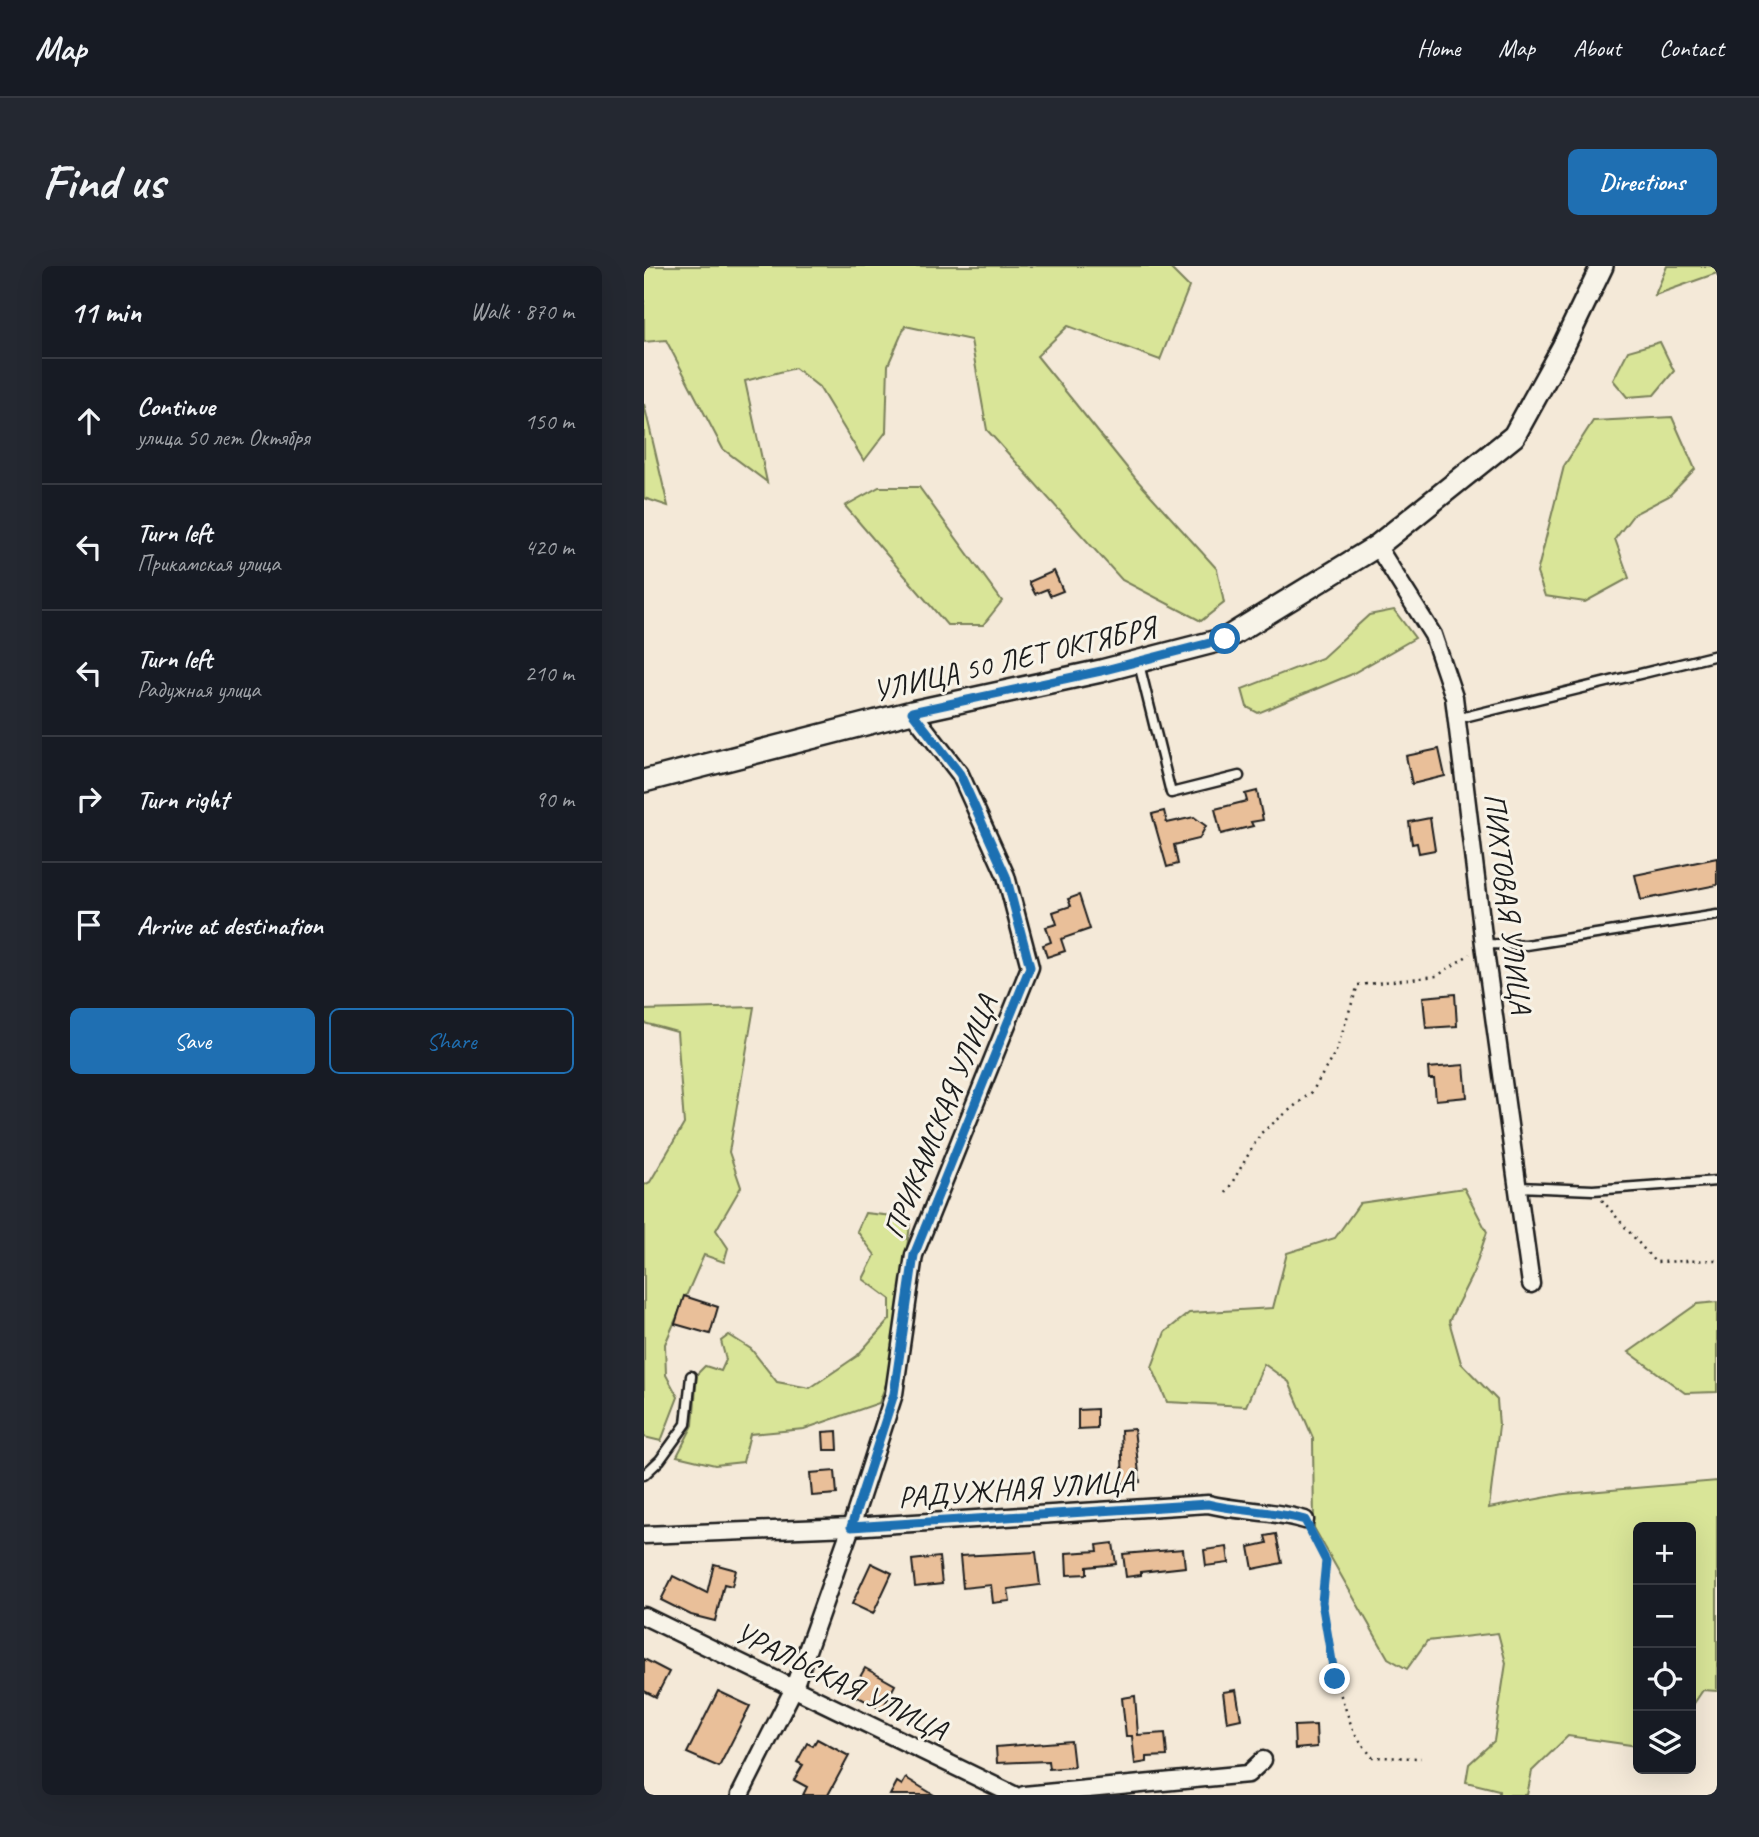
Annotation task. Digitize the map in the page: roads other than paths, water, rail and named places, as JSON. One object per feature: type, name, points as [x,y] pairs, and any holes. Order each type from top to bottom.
[{"type":"main road","name":"УЛИЦА 50 ЛЕТ ОКТЯБРЯ","points":[[644,781],[912,712],[1139,662],[1225,639],[1377,546],[1514,436],[1563,347],[1602,266]]},
{"type":"street","name":"ПИХТОВАЯ УЛИЦА","points":[[1377,546],[1433,635],[1454,697],[1484,944],[1531,1284]]},
{"type":"street","name":"ПРИКАМСКАЯ УЛИЦА","points":[[740,1795],[793,1690],[851,1527],[894,1394],[914,1255],[1030,967],[1006,876],[960,774],[912,712]]},
{"type":"street","name":"РАДУЖНАЯ УЛИЦА","points":[[644,1535],[851,1527],[1208,1504],[1240,1512],[1272,1513],[1305,1520]]},
{"type":"street","name":"УРАЛЬСКАЯ УЛИЦА","points":[[644,1616],[1014,1795]]},
{"type":"street","points":[[1024,1795],[1248,1774],[1263,1760]]},
{"type":"lane","points":[[1456,719],[1717,656]]},
{"type":"lane","points":[[1139,662],[1171,793],[1239,776]]},
{"type":"lane","points":[[1484,944],[1525,945],[1717,915]]},
{"type":"lane","points":[[1518,1187],[1593,1190],[1717,1181]]},
{"type":"lane","points":[[644,1475],[660,1460],[686,1424],[691,1376]]}]
